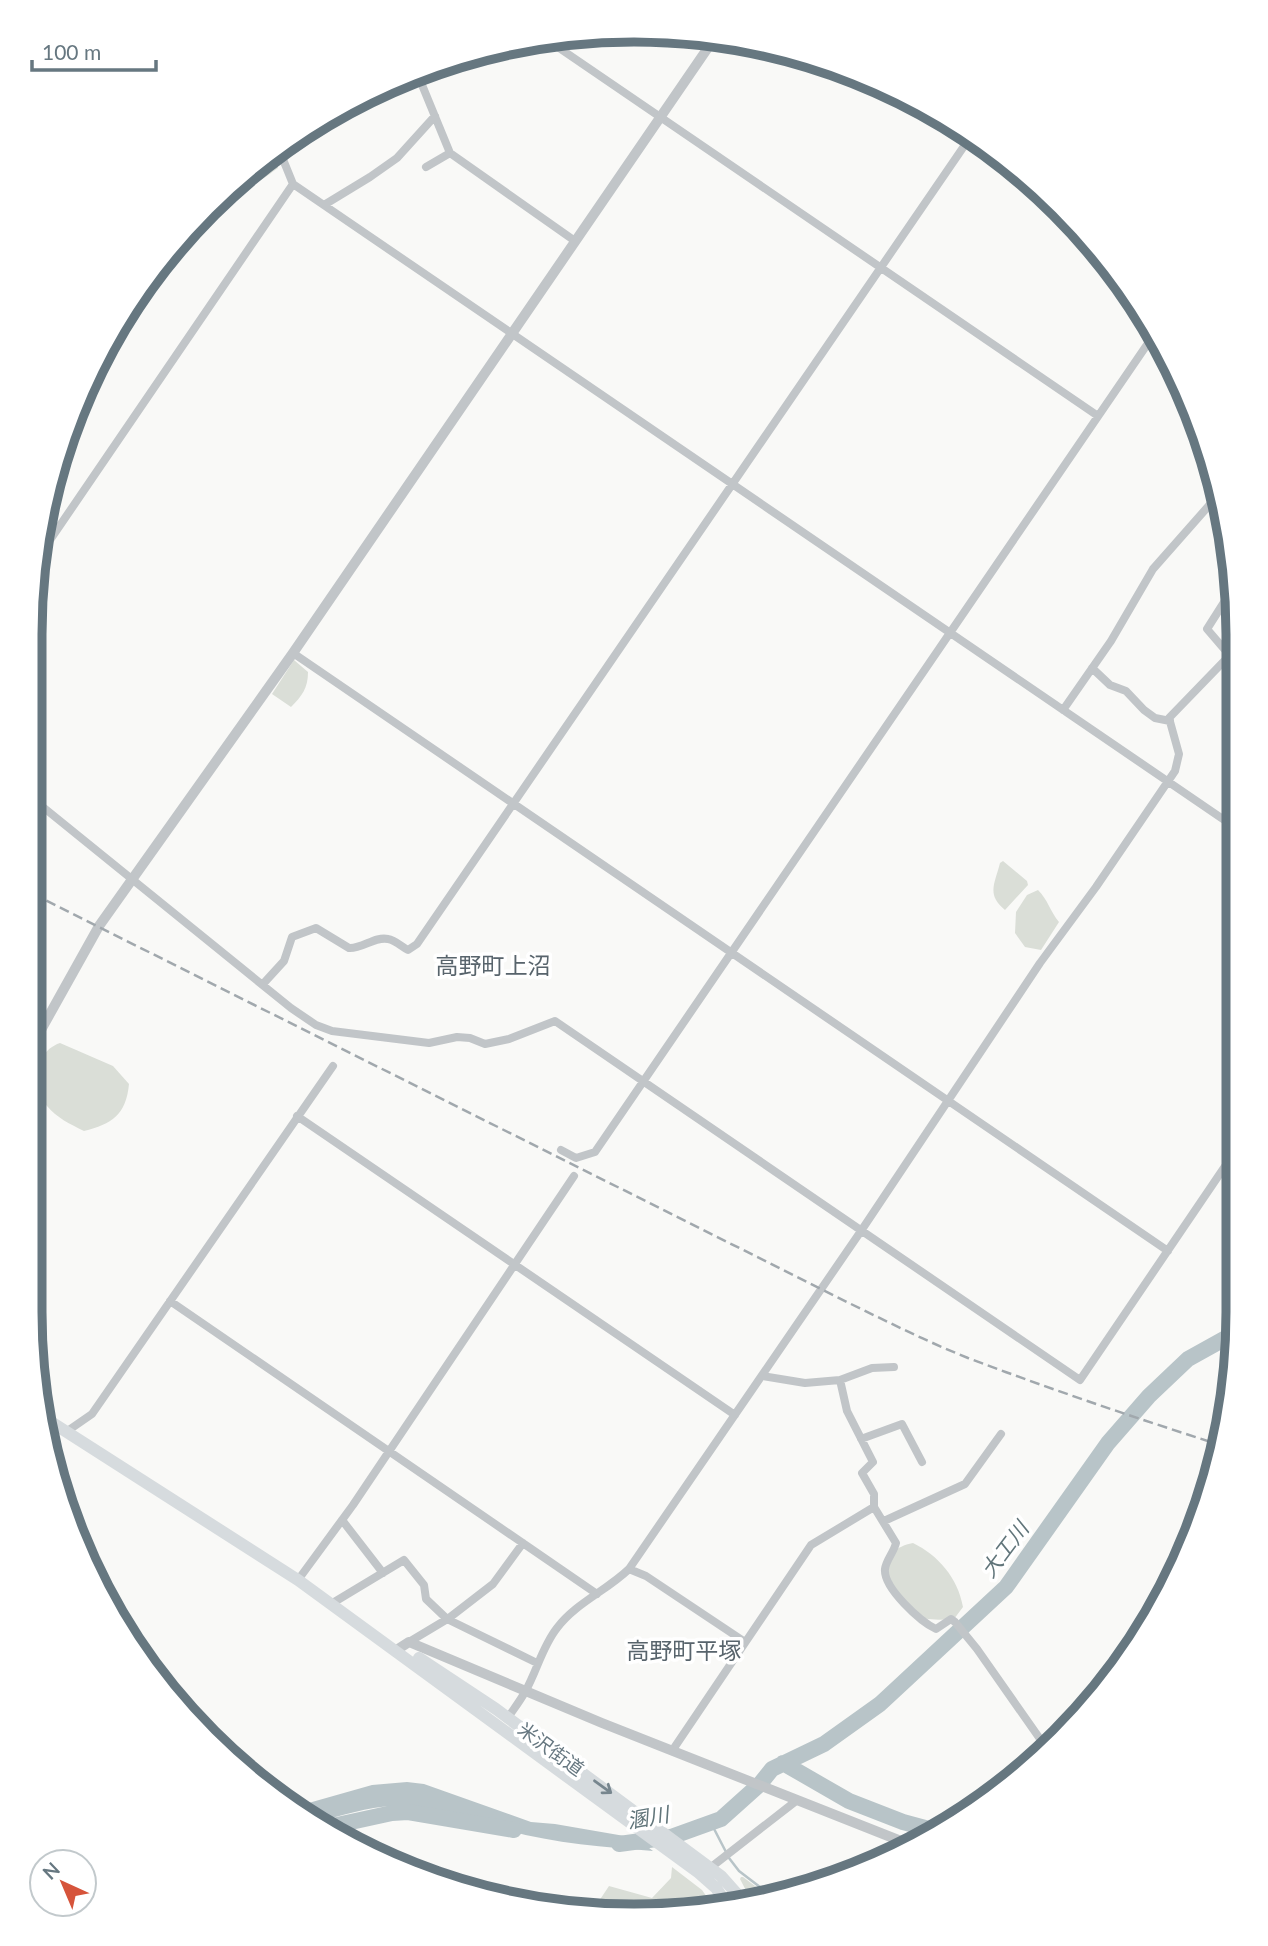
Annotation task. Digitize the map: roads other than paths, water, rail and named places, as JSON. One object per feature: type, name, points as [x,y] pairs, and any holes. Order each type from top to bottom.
[{"type":"highway","name":"米沢街道","points":[[52,1423],[298,1580],[343,1613],[402,1647],[729,1885],[735,1895]]},
{"type":"highway","name":"米沢街道","points":[[706,1869],[722,1897]]},
{"type":"street","points":[[558,47],[1098,416]]},
{"type":"street","points":[[42,1028],[99,926],[293,653],[709,47]]},
{"type":"street","points":[[422,81],[450,153],[575,241]]},
{"type":"street","points":[[324,205],[397,158],[435,116]]},
{"type":"street","points":[[263,984],[284,961],[292,937],[316,928],[355,949],[380,939],[390,939],[408,950],[417,944],[966,144]]},
{"type":"street","points":[[426,167],[450,153]]},
{"type":"street","points":[[282,158],[293,184],[1226,821]]},
{"type":"street","points":[[50,541],[293,184]]},
{"type":"street","points":[[561,1150],[576,1158],[595,1152],[641,1081],[1149,342]]},
{"type":"street","points":[[1063,710],[1111,641],[1153,569],[1211,502]]},
{"type":"street","points":[[1225,601],[1206,629],[1226,654]]},
{"type":"street","points":[[293,653],[1168,1251]]},
{"type":"street","points":[[504,1722],[525,1692],[548,1641],[566,1617],[629,1569],[862,1231],[1040,963],[1175,771],[1179,754],[1170,721],[1174,712],[1226,658]]},
{"type":"street","points":[[1092,668],[1110,685],[1126,691],[1155,718],[1170,721]]},
{"type":"street","points":[[42,806],[290,1008],[316,1025],[332,1031],[369,1037],[429,1043],[457,1037],[485,1044],[555,1021],[1080,1380],[1226,1165]]},
{"type":"street","points":[[66,1432],[92,1414],[333,1066]]},
{"type":"street","points":[[297,1116],[735,1415]]},
{"type":"street","points":[[298,1580],[342,1520],[574,1176]]},
{"type":"street","points":[[170,1301],[597,1594]]},
{"type":"street","points":[[762,1376],[805,1383],[841,1380],[872,1368],[894,1367]]},
{"type":"street","points":[[841,1380],[846,1411],[873,1462],[862,1473],[874,1494],[874,1507],[896,1543],[885,1569],[886,1578],[914,1614],[926,1624],[936,1629],[951,1619],[955,1622],[972,1641],[1042,1741]]},
{"type":"street","points":[[861,1439],[902,1424],[922,1462]]},
{"type":"street","points":[[884,1521],[965,1484],[1001,1434]]},
{"type":"street","points":[[672,1751],[811,1545],[874,1507]]},
{"type":"street","points":[[342,1520],[383,1573]]},
{"type":"street","points":[[402,1647],[447,1619],[493,1584],[523,1544]]},
{"type":"street","points":[[331,1604],[404,1560],[424,1585],[426,1599],[447,1619],[537,1663]]},
{"type":"street","points":[[629,1569],[646,1576],[745,1642]]},
{"type":"street","points":[[402,1647],[525,1692],[900,1841]]},
{"type":"street","points":[[706,1869],[796,1801]]},
{"type":"waterway","name":"大工川","points":[[619,1844],[671,1837],[721,1819],[760,1784],[772,1769],[824,1744],[880,1704],[1006,1587],[1108,1443],[1149,1396],[1188,1359],[1225,1338]]},
{"type":"waterway","name":"溷川","points":[[783,1763],[849,1801],[925,1828]]},
{"type":"waterway","name":"溷川","points":[[338,1825],[408,1812],[514,1830]]},
{"type":"waterway","points":[[711,1823],[726,1852]]},
{"type":"waterway","points":[[729,1858],[739,1871],[763,1890]]},
{"type":"railway","points":[[42,899],[924,1339],[1030,1381],[1211,1442]]},
{"type":"district","name":"高野町上沼","points":[[493,966]]},
{"type":"district","name":"高野町平塚","points":[[684,1651]]}]
